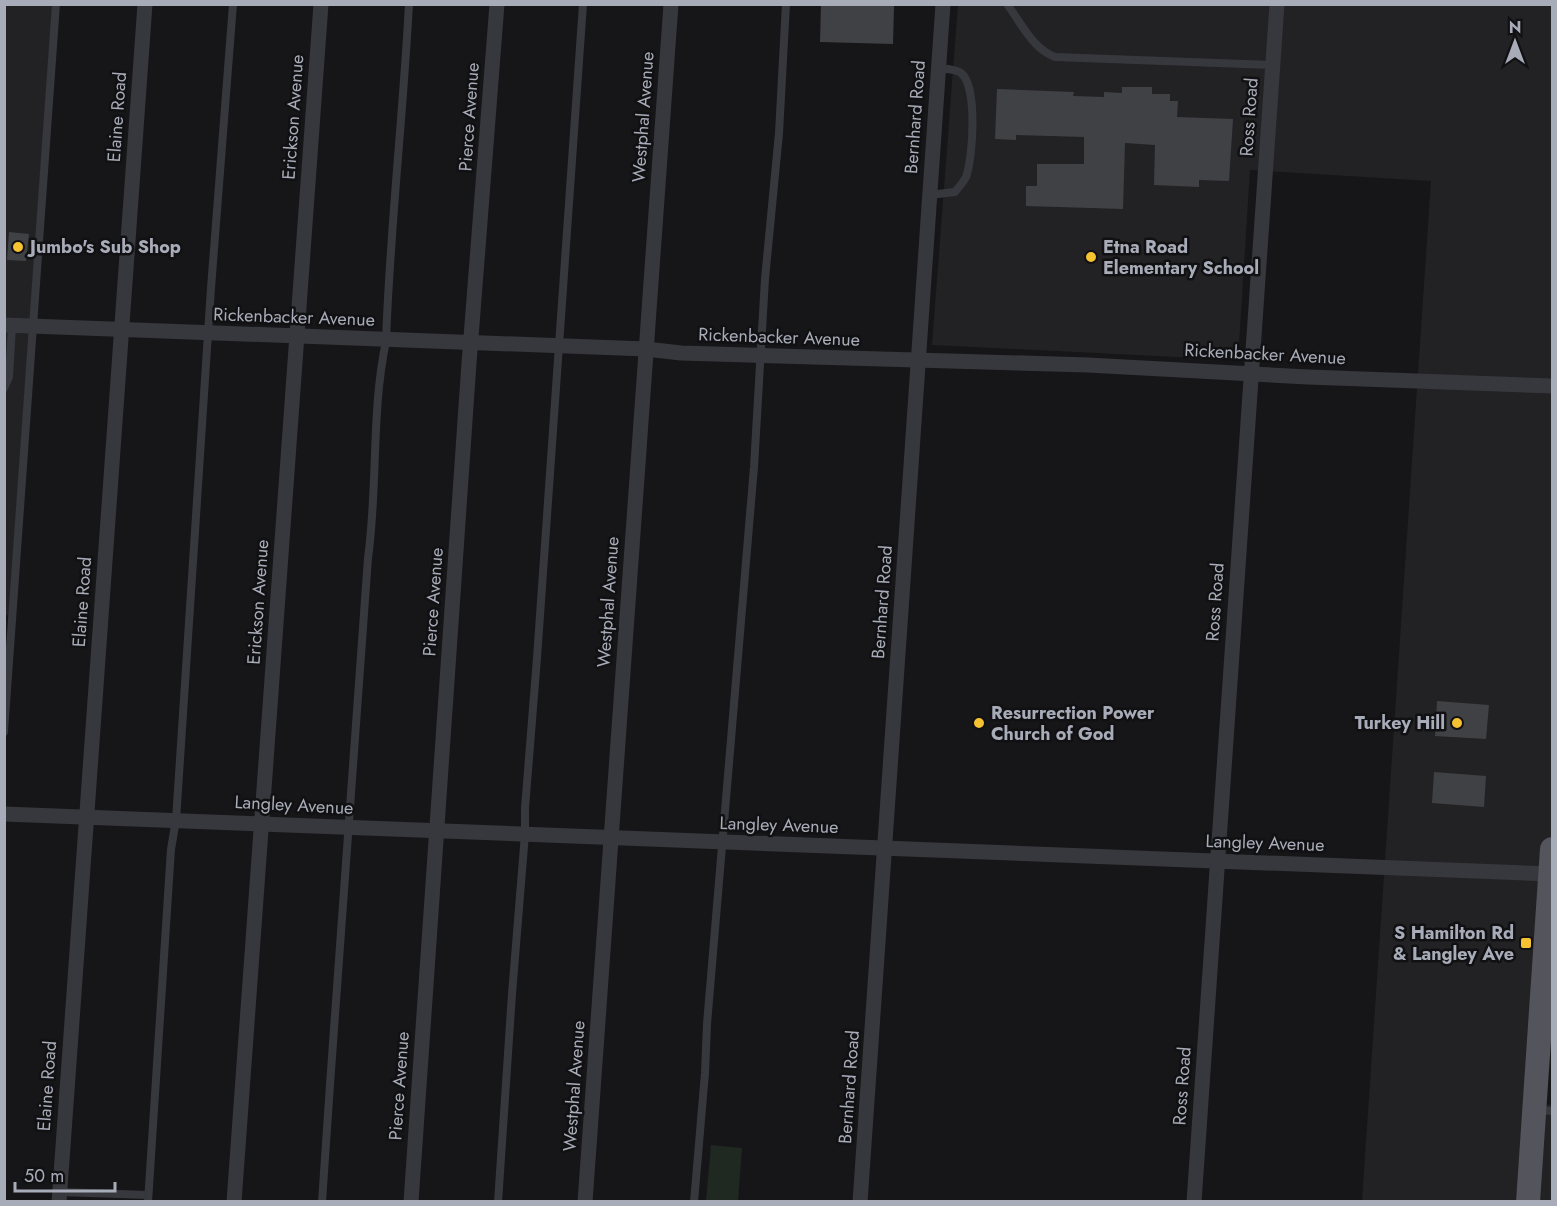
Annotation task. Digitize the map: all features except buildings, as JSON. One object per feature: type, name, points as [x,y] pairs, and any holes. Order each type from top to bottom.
[{"type":"main road","points":[[1528,1202],[1543,1110],[1543,1043],[1552,849]]},
{"type":"street","name":"Elaine Road","points":[[59,1197],[145,4]]},
{"type":"street","name":"Erickson Avenue","points":[[234,1202],[321,4]]},
{"type":"street","name":"Pierce Avenue","points":[[411,1202],[497,4]]},
{"type":"street","name":"Westphal Avenue","points":[[585,1202],[671,4]]},
{"type":"street","name":"Bernhard Road","points":[[860,1202],[943,4]]},
{"type":"street","name":"Ross Road","points":[[1194,1202],[1276,4]]},
{"type":"street","name":"Rickenbacker Avenue","points":[[8,326],[559,346],[760,356],[1098,366],[1552,386]]},
{"type":"street","name":"Langley Avenue","points":[[4,814],[1552,874]]},
{"type":"lane","points":[[4,732],[56,4]]},
{"type":"lane","points":[[59,1197],[148,1198],[156,1055],[171,849],[176,820],[233,4]]},
{"type":"lane","points":[[322,1202],[409,4]]},
{"type":"lane","points":[[498,1202],[583,4]]},
{"type":"lane","points":[[694,1202],[754,467],[786,4]]},
{"type":"lane","points":[[1007,4],[1037,45],[1045,53],[1055,57],[1272,65]]},
{"type":"lane","points":[[929,195],[954,192],[965,179],[970,162],[970,89],[959,72],[938,68]]},
{"type":"lane","points":[[4,388],[9,377],[8,326]]},
{"type":"shaded area","points":[[4,5],[57,5],[13,616],[4,615]]},
{"type":"shaded area","points":[[958,5],[1552,5],[1552,835],[1534,1103],[1552,1105],[1552,1201],[1362,1201],[1431,181],[1250,170],[1238,360],[932,345]]},
{"type":"shaded area","points":[[711,1145],[742,1148],[738,1201],[706,1201]]},
{"type":"place","name":"Jumbo's Sub Shop","points":[[18,247]]},
{"type":"place","name":"Etna Road Elementary School","points":[[1091,257]]},
{"type":"place","name":"Resurrection Power Church of God","points":[[979,723]]},
{"type":"place","name":"Turkey Hill","points":[[1457,723]]},
{"type":"place","name":"S Hamilton Rd & Langley Ave","points":[[1526,943]]}]
